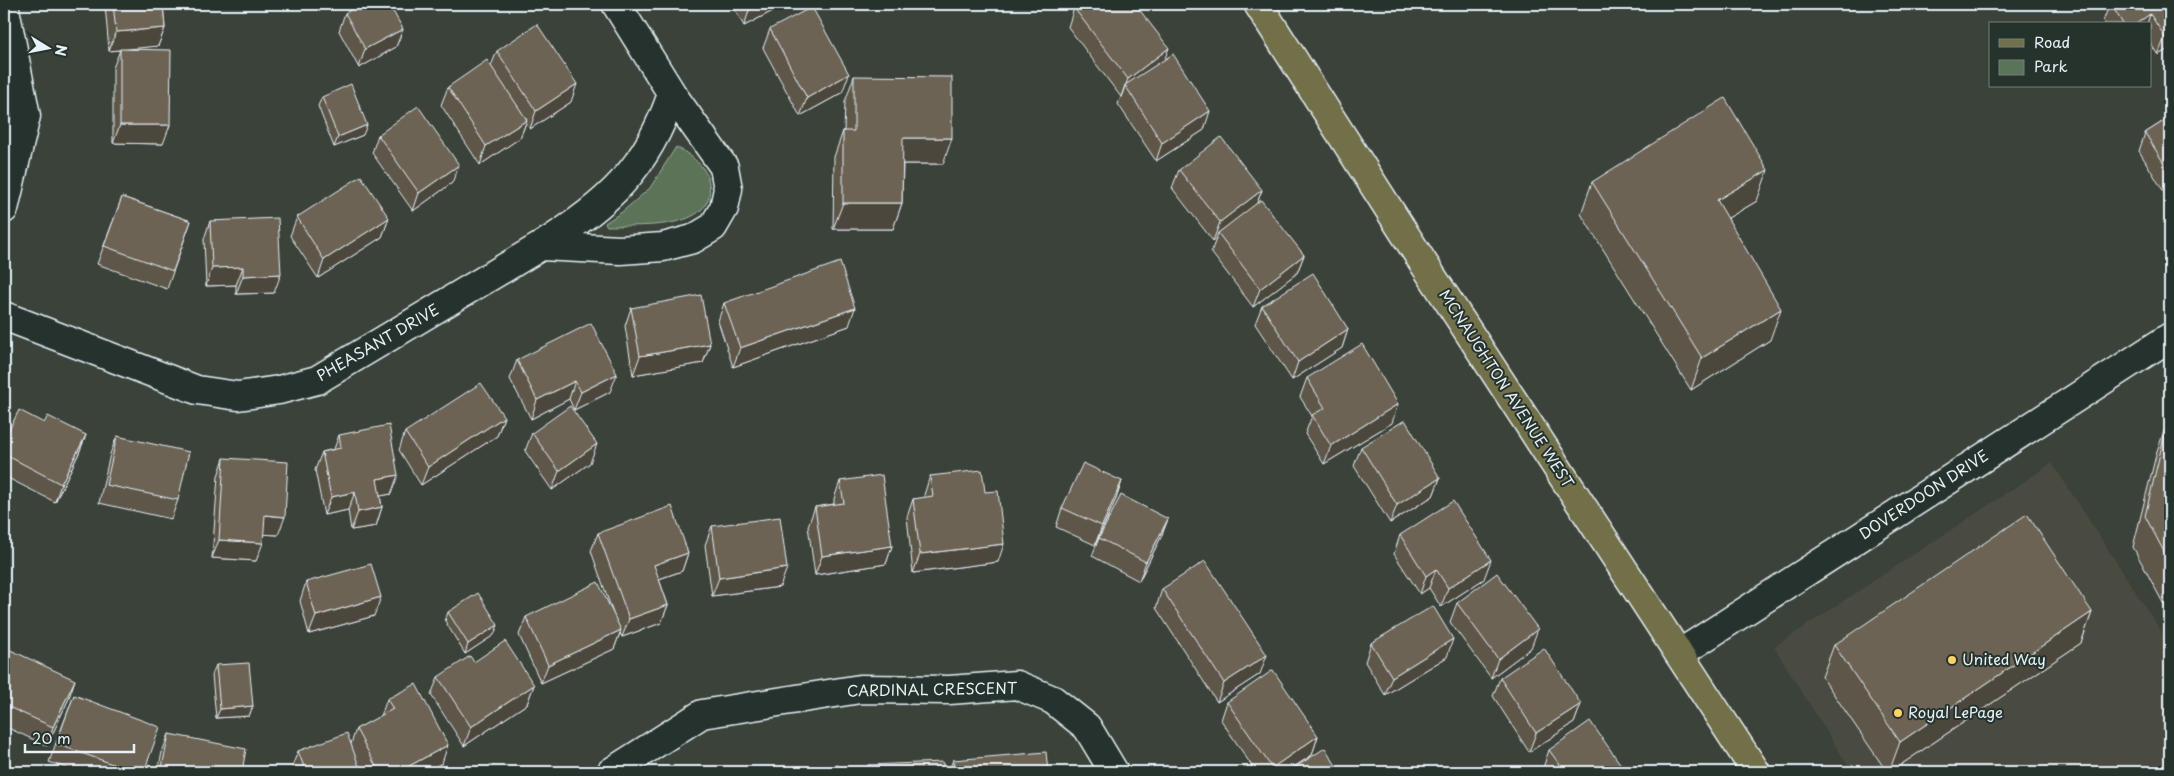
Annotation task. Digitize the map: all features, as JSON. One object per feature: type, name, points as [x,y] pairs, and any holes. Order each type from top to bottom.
[{"type":"main road","name":"MCNAUGHTON AVENUE WEST","points":[[1258,4],[1424,264],[1756,772]]},
{"type":"street","points":[[4,4],[26,116],[4,210]]},
{"type":"street","points":[[541,246],[620,250],[663,247],[693,239],[713,227],[724,208],[728,189],[724,167],[672,94],[616,4]]},
{"type":"street","name":"PHEASANT DRIVE","points":[[4,316],[197,390],[238,396],[279,390],[317,380],[541,246],[575,225],[602,204],[626,180],[647,151],[663,122],[672,94]]},
{"type":"street","name":"DOVERDOON DRIVE","points":[[1679,654],[2170,337]]},
{"type":"street","name":"CARDINAL CRESCENT","points":[[611,772],[702,714],[860,689],[949,690],[1017,685],[1053,700],[1087,727],[1114,772]]},
{"type":"shaded area","points":[[2052,463],[2170,645],[2170,772],[1852,772],[1774,647]]},
{"type":"green space","points":[[676,147],[687,153],[697,162],[708,177],[708,199],[701,210],[688,218],[673,222],[655,225],[607,226],[605,223],[622,212],[650,188]]},
{"type":"building","points":[[113,4],[163,4],[165,28],[116,32]]},
{"type":"building","points":[[362,4],[389,4],[403,29],[365,49],[345,13]]},
{"type":"building","points":[[748,4],[758,4],[750,8]]},
{"type":"building","points":[[1080,4],[1135,4],[1169,48],[1128,79],[1074,8]]},
{"type":"building","points":[[2111,4],[2170,4],[2170,33],[2165,37],[2150,14],[2139,22],[2122,22]]},
{"type":"building","points":[[812,7],[849,74],[807,98],[770,29]]},
{"type":"building","points":[[537,24],[577,84],[536,111],[497,51]]},
{"type":"building","points":[[120,49],[171,50],[170,125],[120,125]]},
{"type":"building","points":[[1173,54],[1210,111],[1162,143],[1125,85]]},
{"type":"building","points":[[487,60],[527,120],[486,146],[448,87]]},
{"type":"building","points":[[854,76],[952,77],[952,138],[903,138],[902,203],[843,203],[843,131],[854,131]]},
{"type":"building","points":[[351,84],[367,125],[338,137],[322,97]]},
{"type":"building","points":[[1725,98],[1768,170],[1717,200],[1781,309],[1702,358],[1592,182]]},
{"type":"building","points":[[418,106],[459,165],[419,193],[378,135]]},
{"type":"building","points":[[2170,117],[2170,173],[2145,133]]},
{"type":"building","points":[[1221,137],[1262,190],[1220,222],[1179,170]]},
{"type":"building","points":[[361,176],[389,218],[324,260],[297,217]]},
{"type":"building","points":[[122,197],[191,221],[173,271],[104,246]]},
{"type":"building","points":[[1261,200],[1304,255],[1260,289],[1218,233]]},
{"type":"building","points":[[278,218],[281,274],[243,276],[243,267],[212,268],[210,221]]},
{"type":"building","points":[[840,262],[855,308],[740,348],[724,303]]},
{"type":"building","points":[[1313,273],[1348,329],[1298,362],[1262,306]]},
{"type":"building","points":[[701,295],[710,344],[640,356],[631,308]]},
{"type":"building","points":[[591,323],[617,374],[581,392],[575,381],[537,400],[517,360]]},
{"type":"building","points":[[1362,344],[1398,404],[1331,446],[1312,415],[1325,408],[1307,378]]},
{"type":"building","points":[[481,383],[504,417],[428,467],[405,432]]},
{"type":"building","points":[[570,406],[597,444],[559,471],[532,433]]},
{"type":"building","points":[[19,410],[44,423],[48,416],[86,435],[61,484],[4,454],[4,440]]},
{"type":"building","points":[[2170,418],[2170,563],[2145,516]]},
{"type":"building","points":[[1405,420],[1440,478],[1397,505],[1361,447]]},
{"type":"building","points":[[389,425],[398,475],[377,479],[382,507],[358,512],[355,492],[331,497],[322,452],[341,448],[339,435]]},
{"type":"building","points":[[117,436],[189,452],[178,500],[106,485]]},
{"type":"building","points":[[224,458],[288,462],[285,517],[265,515],[263,543],[219,540]]},
{"type":"building","points":[[1083,463],[1122,481],[1102,526],[1062,508]]},
{"type":"building","points":[[982,470],[985,492],[998,491],[1004,544],[920,554],[913,499],[933,496],[930,476]]},
{"type":"building","points":[[882,475],[892,546],[822,556],[815,507],[844,503],[840,481]]},
{"type":"building","points":[[1121,495],[1168,519],[1146,562],[1099,538]]},
{"type":"building","points":[[1453,501],[1491,560],[1448,588],[1436,569],[1426,576],[1400,535]]},
{"type":"building","points":[[672,506],[688,553],[654,565],[668,605],[629,619],[598,533]]},
{"type":"building","name":"United Way","points":[[2027,514],[2092,612],[1900,742],[1834,645]]},
{"type":"building","points":[[780,517],[787,568],[719,578],[712,526]]},
{"type":"building","points":[[1205,561],[1267,655],[1224,683],[1162,589]]},
{"type":"building","points":[[371,564],[381,597],[316,616],[306,582]]},
{"type":"building","points":[[1497,573],[1538,629],[1498,659],[1457,603]]},
{"type":"building","points":[[598,582],[621,630],[548,665],[526,617]]},
{"type":"building","points":[[478,593],[498,625],[468,644],[448,612]]},
{"type":"building","points":[[1433,606],[1453,639],[1392,677],[1371,643]]},
{"type":"building","points":[[505,641],[534,685],[471,727],[438,677],[470,656],[474,662]]},
{"type":"building","points":[[4,647],[75,680],[53,727],[4,705]]},
{"type":"building","points":[[1544,648],[1581,704],[1536,733],[1500,678]]},
{"type":"building","points":[[249,663],[253,706],[220,709],[216,665]]},
{"type":"building","points":[[1273,670],[1318,736],[1272,768],[1227,702]]},
{"type":"building","points":[[416,684],[448,745],[398,772],[379,772],[356,729],[393,709],[387,699]]},
{"type":"building","points":[[74,695],[160,727],[144,772],[135,772],[56,744]]},
{"type":"building","points":[[1590,721],[1626,772],[1565,772],[1549,750]]},
{"type":"building","points":[[347,733],[361,772],[290,772],[304,767],[298,751]]},
{"type":"building","points":[[169,734],[246,749],[242,772],[161,772]]},
{"type":"building","points":[[1325,748],[1340,772],[1288,772]]},
{"type":"building","points":[[1046,752],[1048,772],[954,772],[953,760]]},
{"type":"building","points":[[943,762],[943,772],[869,772],[868,765]]},
{"type":"building","points":[[838,765],[840,772],[811,772]]},
{"type":"place","name":"United Way","points":[[1952,660]]},
{"type":"place","name":"Royal LePage","points":[[1898,713]]}]
